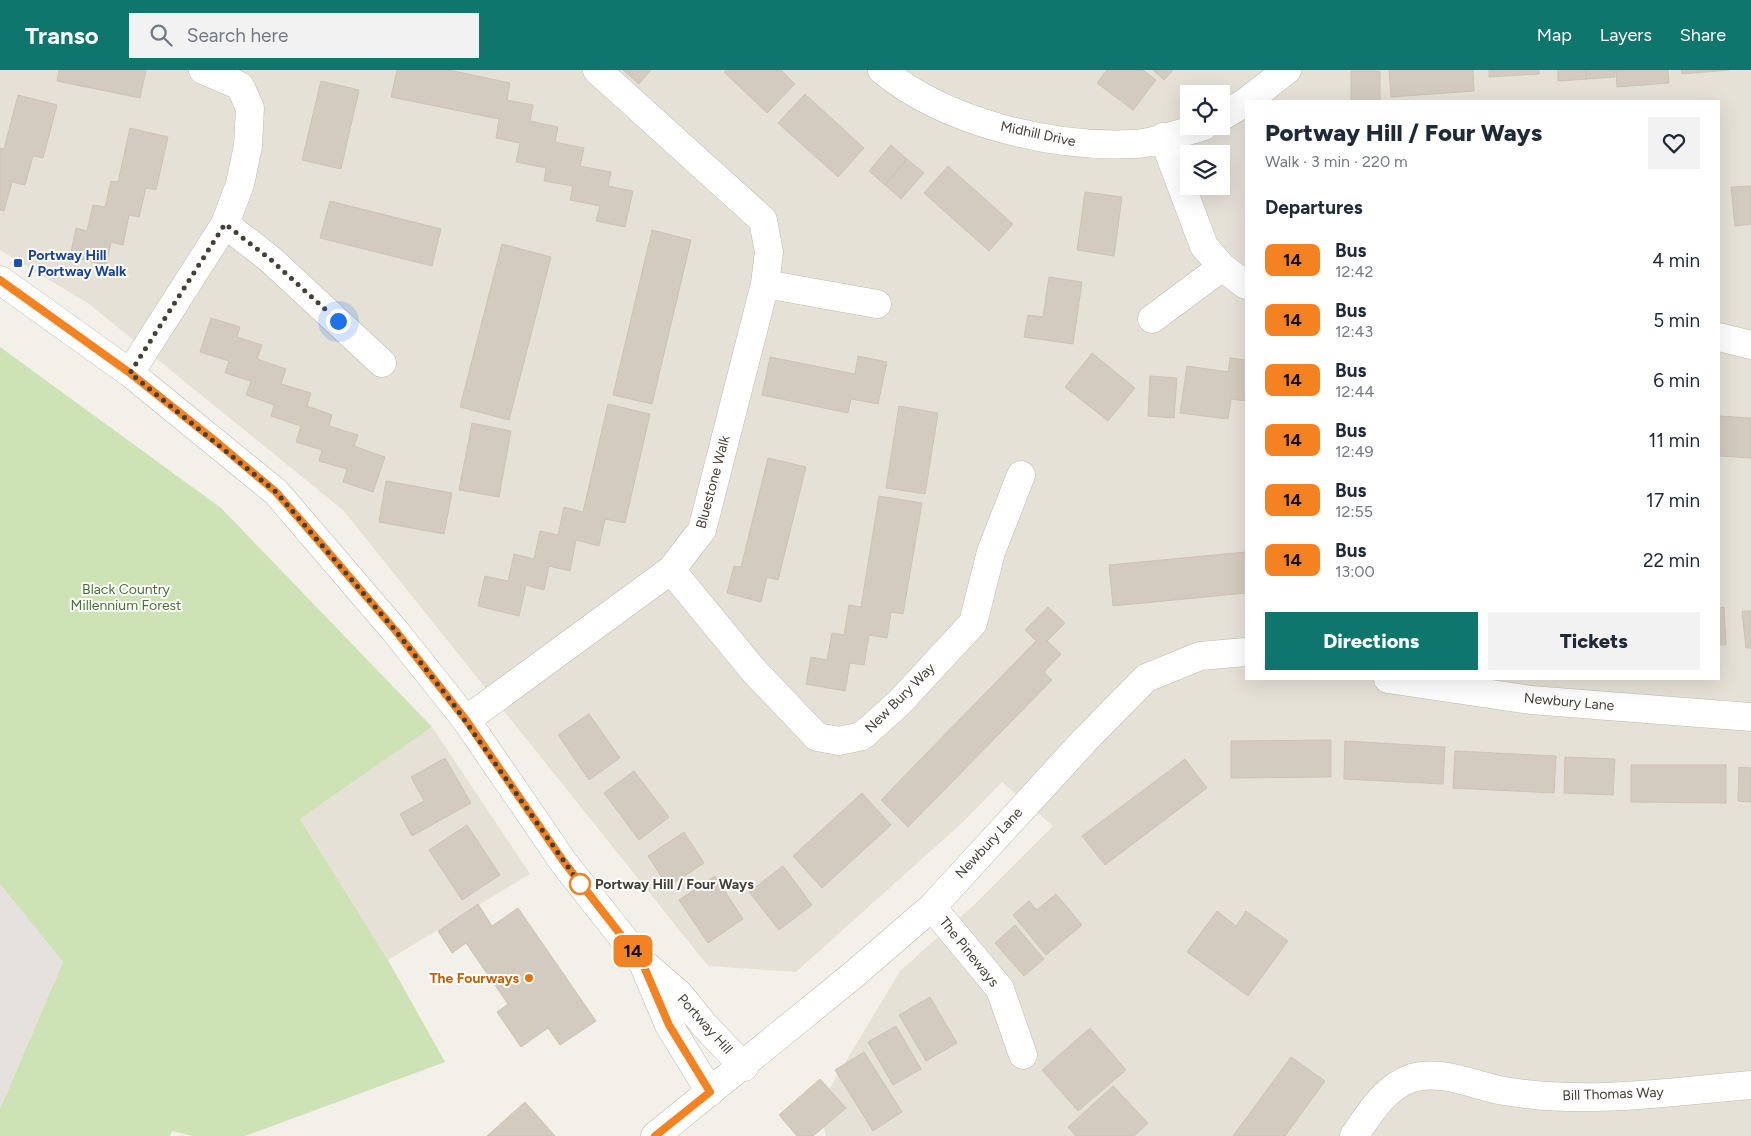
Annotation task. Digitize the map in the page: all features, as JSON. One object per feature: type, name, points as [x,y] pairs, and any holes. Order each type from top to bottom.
[{"type":"street","points":[[130,373],[225,224],[240,184],[248,146],[250,108],[240,86],[203,70]]},
{"type":"street","name":"Bluestone Walk","points":[[466,720],[671,570],[702,530],[766,284],[769,252],[763,220],[597,70]]},
{"type":"street","points":[[1248,100],[1287,70]]},
{"type":"street","name":"Midhill Drive","points":[[897,75],[958,114],[1016,131],[1077,143],[1136,144],[1180,132]]},
{"type":"street","points":[[1230,111],[1245,102]]},
{"type":"street","points":[[1163,137],[1204,246],[1222,267],[1245,284]]},
{"type":"street","points":[[225,224],[270,259],[382,363]]},
{"type":"street","points":[[1152,319],[1222,267]]},
{"type":"street","name":"Portway Hill","points":[[0,280],[130,373],[276,492],[395,630],[466,720],[564,862],[642,962],[679,994],[705,1026],[744,1066]]},
{"type":"street","points":[[766,284],[877,304]]},
{"type":"street","points":[[1720,337],[1751,345]]},
{"type":"street","name":"New Bury Way","points":[[671,570],[755,672],[817,737],[840,741],[862,736],[900,702],[973,623],[992,552],[1021,475]]},
{"type":"street","name":"Newbury Lane","points":[[655,1136],[744,1066],[932,906],[1085,740],[1146,678],[1200,656],[1245,652]]},
{"type":"street","name":"Newbury Lane","points":[[1395,680],[1531,700],[1751,717]]},
{"type":"street","name":"The Pineways","points":[[932,906],[1000,989],[1023,1055]]},
{"type":"street","name":"Portway Hill","points":[[642,962],[669,1025],[710,1092]]},
{"type":"street","name":"Bill Thomas Way","points":[[1354,1136],[1393,1086],[1413,1078],[1435,1075],[1504,1091],[1552,1097],[1604,1098],[1751,1085]]},
{"type":"shaded area","points":[[0,70],[1751,70],[1751,1136],[826,1136],[818,1108],[900,971],[976,903],[1053,826],[1002,782],[963,822],[796,972],[708,966],[343,510],[89,304],[0,250]]},
{"type":"shaded area","points":[[432,727],[530,874],[388,960],[300,819]]},
{"type":"shaded area","points":[[0,884],[63,962],[0,1109]]},
{"type":"green space","name":"Black Country Millennium Forest","points":[[0,347],[221,508],[432,727],[300,819],[388,960],[445,1062],[245,1136],[193,1136],[172,1131],[170,1136],[0,1136],[0,1109],[63,962],[0,884]]},
{"type":"building","points":[[59,70],[146,70],[140,98],[57,81]]},
{"type":"building","points":[[397,70],[449,70],[510,83],[507,100],[533,105],[530,121],[558,127],[555,142],[584,148],[580,166],[611,172],[608,186],[633,191],[625,227],[596,221],[600,206],[570,200],[573,186],[544,181],[546,168],[516,162],[520,143],[496,138],[499,119],[391,97]]},
{"type":"building","points":[[623,70],[651,70],[639,84]]},
{"type":"building","points":[[727,70],[781,70],[795,84],[767,113],[724,72]]},
{"type":"building","points":[[1107,70],[1143,70],[1156,80],[1133,110],[1097,83]]},
{"type":"building","points":[[1153,70],[1173,70],[1164,80]]},
{"type":"building","points":[[1389,70],[1473,70],[1474,91],[1391,97]]},
{"type":"building","points":[[1489,70],[1539,70],[1539,74],[1489,77]]},
{"type":"building","points":[[1558,70],[1586,70],[1587,79],[1558,81]]},
{"type":"building","points":[[1586,70],[1615,70],[1615,77],[1587,79]]},
{"type":"building","points":[[1616,70],[1668,70],[1669,83],[1617,87]]},
{"type":"building","points":[[1681,70],[1729,70],[1682,74]]},
{"type":"building","points":[[1351,71],[1380,71],[1380,100],[1351,100]]},
{"type":"building","points":[[321,81],[359,90],[341,169],[302,160]]},
{"type":"building","points":[[805,94],[864,148],[838,177],[778,123]]},
{"type":"building","points":[[18,95],[57,105],[43,158],[33,156],[25,185],[12,182],[4,211],[0,210],[0,148],[4,149]]},
{"type":"building","points":[[130,128],[168,137],[156,190],[146,188],[139,217],[129,215],[123,245],[111,242],[106,265],[70,257],[76,228],[87,231],[93,205],[105,207],[111,181],[118,182]]},
{"type":"building","points":[[891,145],[907,159],[885,185],[869,171]]},
{"type":"building","points":[[907,159],[924,173],[901,199],[885,185]]},
{"type":"building","points":[[948,166],[1013,224],[989,251],[924,193]]},
{"type":"building","points":[[1751,186],[1751,224],[1735,226],[1731,187]]},
{"type":"building","points":[[1085,192],[1122,197],[1114,256],[1077,250]]},
{"type":"building","points":[[330,201],[441,229],[432,266],[320,238]]},
{"type":"building","points":[[652,230],[691,240],[652,404],[613,395]]},
{"type":"building","points":[[502,244],[551,257],[509,420],[460,407]]},
{"type":"building","points":[[1049,277],[1082,282],[1073,344],[1024,337],[1028,315],[1043,317]]},
{"type":"building","points":[[211,318],[240,327],[237,337],[262,345],[257,359],[286,369],[281,384],[311,393],[307,406],[332,415],[329,426],[358,435],[354,446],[385,457],[373,492],[343,482],[347,469],[319,461],[322,450],[296,442],[301,426],[271,416],[274,405],[246,395],[251,381],[225,373],[229,361],[200,352]]},
{"type":"building","points":[[1092,353],[1135,388],[1108,421],[1065,387]]},
{"type":"building","points":[[858,356],[887,362],[878,404],[851,399],[848,413],[762,395],[770,357],[855,374]]},
{"type":"building","points":[[1230,358],[1245,360],[1245,401],[1231,399],[1228,419],[1180,413],[1187,366],[1228,372]]},
{"type":"building","points":[[1150,376],[1177,378],[1174,418],[1148,416]]},
{"type":"building","points":[[608,404],[650,414],[625,523],[605,519],[599,546],[576,540],[570,571],[549,566],[544,590],[526,585],[519,616],[478,606],[485,576],[508,581],[514,554],[534,559],[540,531],[558,535],[564,507],[583,512]]},
{"type":"building","points":[[899,406],[938,413],[925,494],[886,488]]},
{"type":"building","points":[[1720,416],[1751,418],[1751,458],[1720,456]]},
{"type":"building","points":[[472,423],[511,431],[499,497],[459,490]]},
{"type":"building","points":[[768,458],[806,467],[778,580],[767,577],[761,602],[727,593],[734,566],[741,567]]},
{"type":"building","points":[[386,481],[452,493],[444,534],[379,522]]},
{"type":"building","points":[[879,496],[922,503],[903,614],[891,612],[887,638],[869,635],[864,665],[850,663],[845,691],[806,684],[811,657],[827,660],[832,633],[844,635],[849,605],[861,607]]},
{"type":"building","points":[[1245,552],[1245,593],[1113,606],[1109,565]]},
{"type":"building","points":[[1048,607],[1065,623],[1047,641],[1061,654],[1044,672],[1052,680],[908,827],[881,800],[1036,641],[1025,630]]},
{"type":"building","points":[[1724,607],[1726,645],[1720,645],[1720,608]]},
{"type":"building","points":[[1742,611],[1751,611],[1751,648],[1746,648]]},
{"type":"building","points":[[589,714],[620,758],[589,780],[558,735]]},
{"type":"building","points":[[1331,740],[1331,777],[1231,778],[1231,741]]},
{"type":"building","points":[[1345,741],[1445,747],[1443,784],[1344,779]]},
{"type":"building","points":[[1455,751],[1556,756],[1554,793],[1453,788]]},
{"type":"building","points":[[1565,757],[1615,759],[1613,795],[1564,793]]},
{"type":"building","points":[[445,758],[471,803],[412,836],[400,814],[424,801],[411,777]]},
{"type":"building","points":[[1185,759],[1207,788],[1105,865],[1082,836]]},
{"type":"building","points":[[1631,765],[1726,765],[1726,803],[1631,802]]},
{"type":"building","points":[[1739,767],[1751,768],[1751,802],[1738,801]]},
{"type":"building","points":[[634,771],[669,817],[639,840],[604,793]]},
{"type":"building","points":[[862,793],[891,825],[822,888],[793,856]]},
{"type":"building","points":[[467,825],[500,875],[462,900],[429,850]]},
{"type":"building","points":[[684,832],[704,863],[668,887],[648,856]]},
{"type":"building","points":[[783,866],[812,905],[779,930],[749,892]]},
{"type":"building","points":[[715,876],[743,919],[708,943],[679,900]]},
{"type":"building","points":[[1056,894],[1082,925],[1046,955],[1013,915],[1029,901],[1037,910]]},
{"type":"building","name":"The Fourways","points":[[478,904],[492,926],[518,908],[596,1021],[560,1045],[548,1028],[521,1047],[497,1012],[508,1004],[466,943],[452,953],[438,931]]},
{"type":"building","points":[[1217,911],[1236,926],[1246,911],[1288,941],[1248,996],[1187,952]]},
{"type":"building","points":[[1015,925],[1044,959],[1024,976],[995,943]]},
{"type":"building","points":[[930,997],[957,1043],[926,1061],[899,1015]]},
{"type":"building","points":[[896,1026],[921,1069],[893,1085],[868,1042]]},
{"type":"building","points":[[1090,1028],[1126,1070],[1078,1111],[1042,1070]]},
{"type":"building","points":[[864,1052],[902,1112],[873,1131],[835,1070]]},
{"type":"building","points":[[1291,1057],[1325,1081],[1285,1136],[1233,1136]]},
{"type":"building","points":[[820,1079],[846,1108],[813,1136],[797,1136],[779,1115]]},
{"type":"building","points":[[1113,1086],[1148,1123],[1134,1136],[1076,1136],[1068,1127]]},
{"type":"building","points":[[525,1102],[555,1136],[487,1136]]},
{"type":"bus line","name":"14","points":[[0,280],[130,373],[276,492],[395,630],[466,720],[564,862],[642,962],[669,1025],[710,1092],[655,1136]]},
{"type":"place","name":"Portway Hill / Portway Walk","points":[[18,263]]},
{"type":"place","name":"Portway Hill / Four Ways","points":[[580,884]]},
{"type":"place","name":"The Fourways","points":[[529,978]]},
{"type":"route","points":[[338,321],[270,259],[225,224],[130,373],[276,492],[395,630],[466,720],[580,884]]}]
